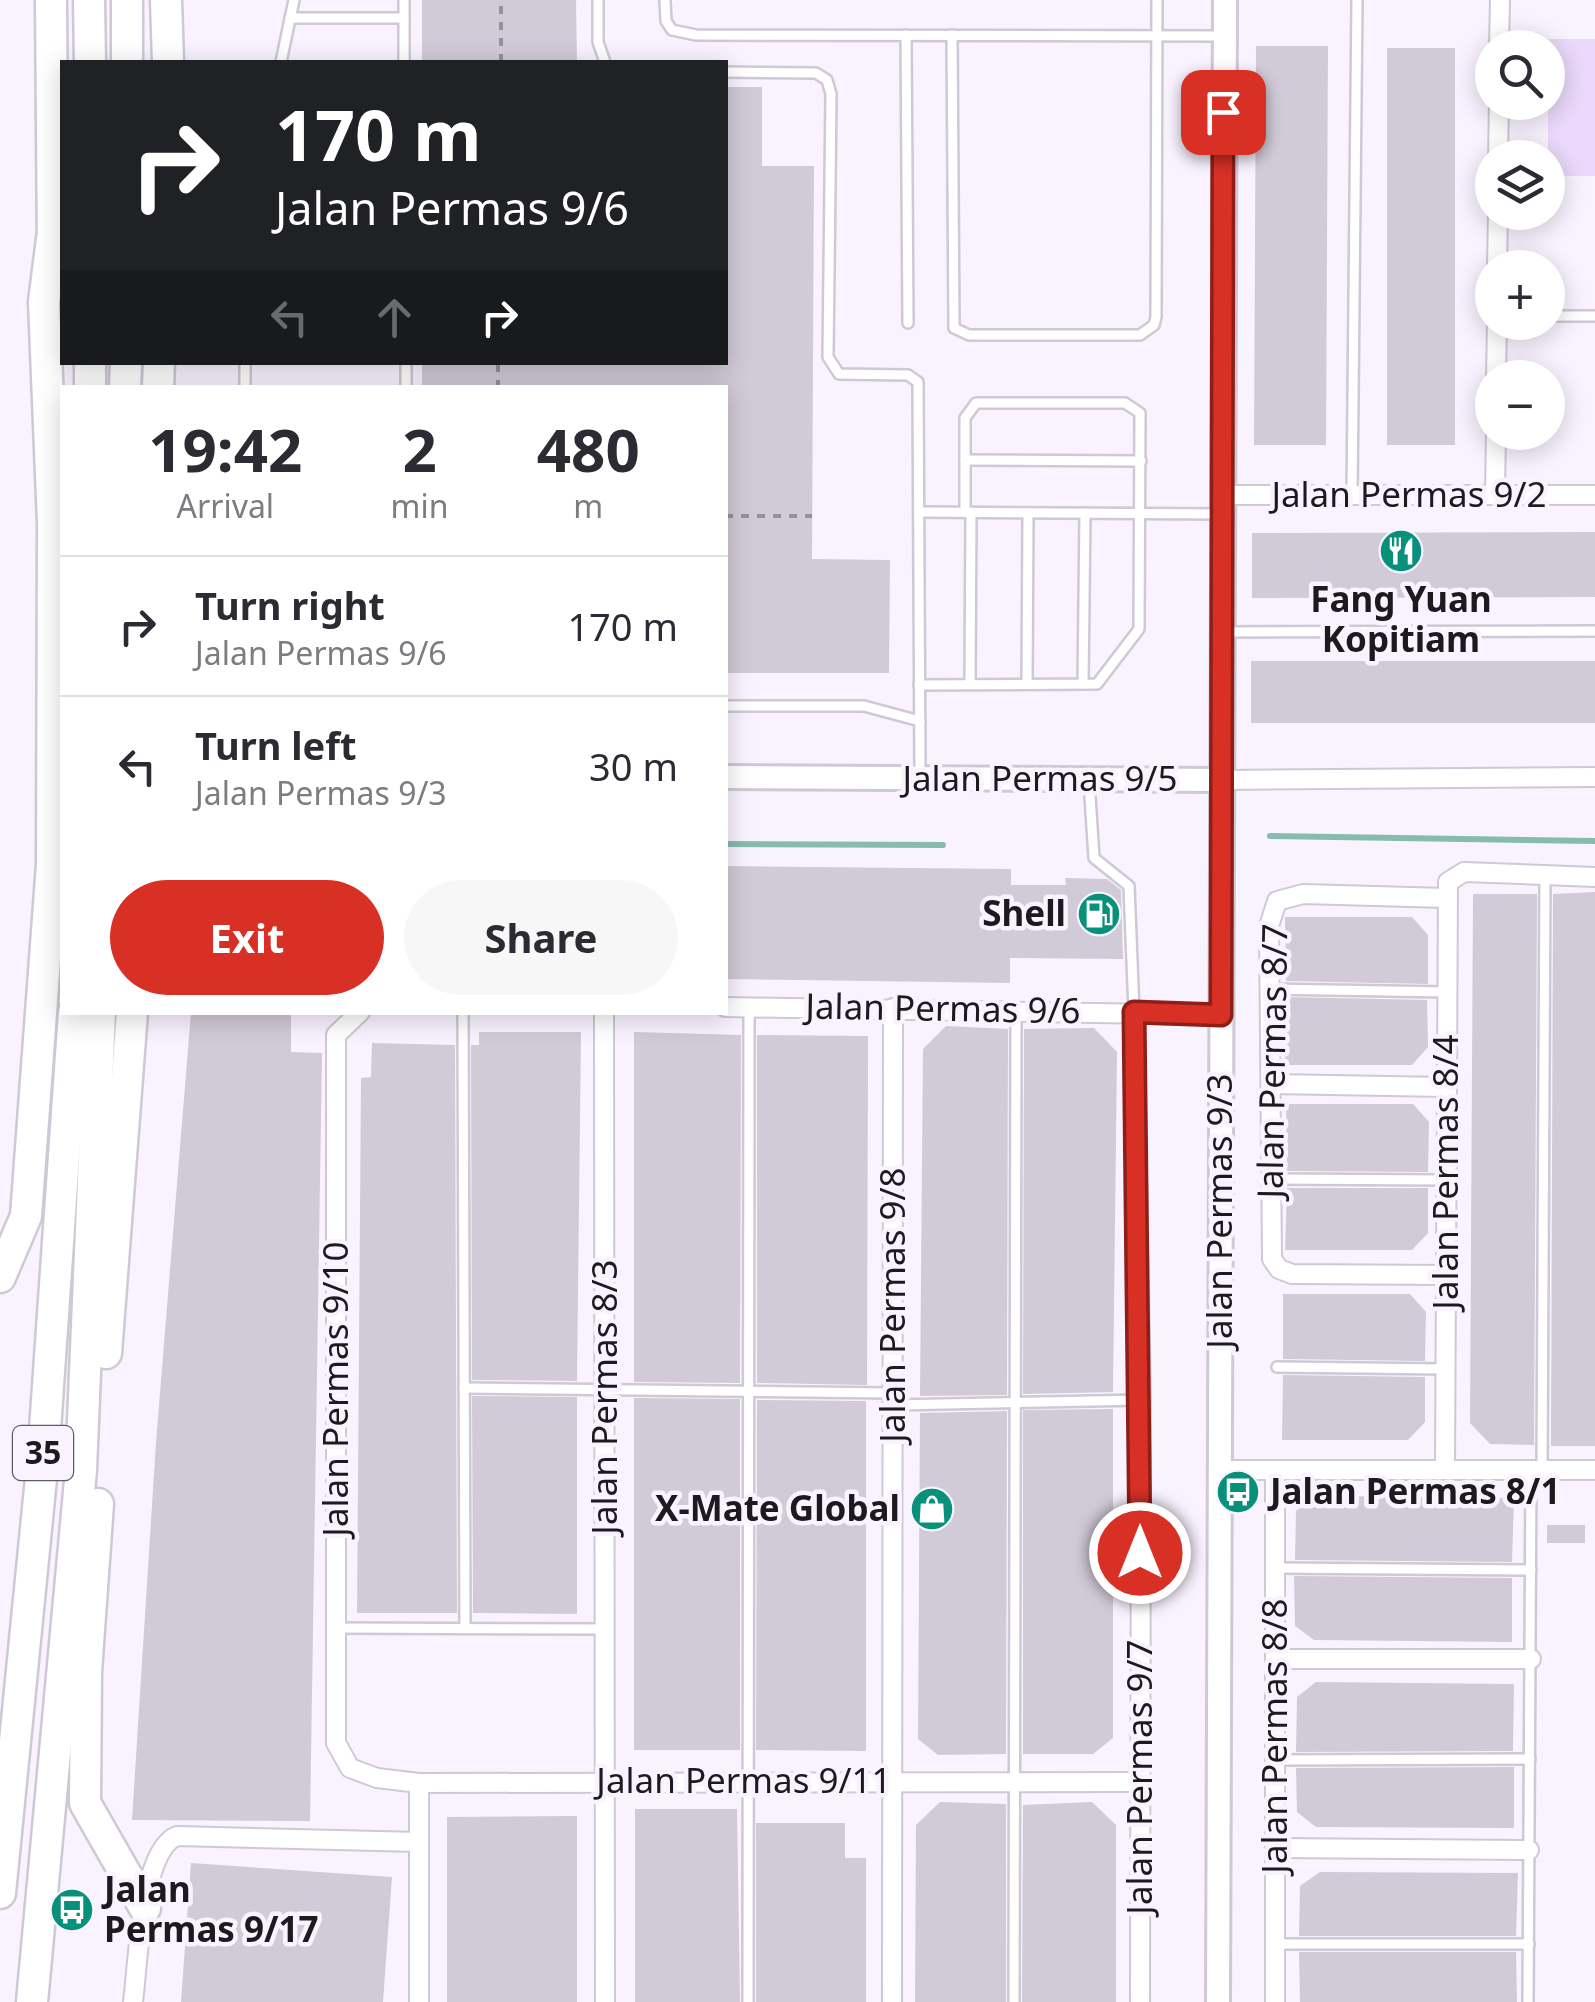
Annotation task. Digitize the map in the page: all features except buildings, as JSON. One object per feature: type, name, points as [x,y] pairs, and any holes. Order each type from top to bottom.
[{"type":"highway","points":[[42,0],[52,37]]},
{"type":"highway","points":[[52,0],[52,239],[60,365]]},
{"type":"highway","points":[[89,0],[90,60]]},
{"type":"highway","points":[[127,0],[127,60]]},
{"type":"highway","points":[[166,0],[168,58]]},
{"type":"highway","points":[[168,58],[179,0]]},
{"type":"highway","points":[[0,1277],[26,1216],[52,864],[53,524],[44,302],[52,239]]},
{"type":"highway","name":"35","points":[[0,1893],[43,1458],[74,1015]]},
{"type":"highway","name":"35","points":[[33,1997],[82,1470],[100,1015]]},
{"type":"highway","points":[[132,1015],[86,1672],[85,1804],[145,1908]]},
{"type":"highway","points":[[33,1997],[68,1757],[86,1672]]},
{"type":"street","name":"Jalan Permas 9/3","points":[[1218,2002],[1225,0]]},
{"type":"street","points":[[1499,30],[1500,0]]},
{"type":"street","points":[[1495,496],[1496,450]]},
{"type":"street","name":"Jalan Permas 9/2","points":[[1223,504],[1352,495],[1595,496]]},
{"type":"street","name":"Jalan Permas 9/5","points":[[728,777],[1595,777]]},
{"type":"street","points":[[1544,874],[1595,877]]},
{"type":"street","name":"Jalan Permas 8/4","points":[[1445,1469],[1446,898],[1452,876],[1544,874]]},
{"type":"street","name":"Jalan Permas 8/7","points":[[1446,898],[1303,894],[1277,901],[1269,926],[1272,1259],[1278,1269],[1307,1274],[1446,1274]]},
{"type":"street","name":"Jalan Permas 9/6","points":[[728,1007],[1221,1015]]},
{"type":"street","name":"Jalan Permas 9/8","points":[[892,2002],[893,1008]]},
{"type":"street","name":"Jalan Permas 9/7","points":[[1134,1012],[1141,1400],[1140,2002]]},
{"type":"street","name":"Jalan Permas 9/10","points":[[350,1768],[336,1743],[336,1036],[357,1015]]},
{"type":"street","name":"Jalan Permas 8/3","points":[[604,1015],[606,2002]]},
{"type":"street","points":[[1271,1084],[1446,1086]]},
{"type":"street","points":[[1218,1470],[1595,1470]]},
{"type":"street","name":"Jalan Permas 8/8","points":[[1274,1470],[1275,2002]]},
{"type":"street","points":[[1274,1659],[1531,1659]]},
{"type":"street","name":"Jalan Permas 9/11","points":[[350,1768],[377,1778],[419,1783],[1140,1782]]},
{"type":"street","points":[[419,1783],[419,2002]]},
{"type":"street","points":[[133,2002],[145,1908],[156,1853],[164,1841],[177,1836],[419,1842]]},
{"type":"street","points":[[1274,1848],[1530,1850]]},
{"type":"lane","points":[[281,60],[294,0]]},
{"type":"lane","points":[[404,0],[404,60]]},
{"type":"lane","points":[[598,0],[598,42],[604,60]]},
{"type":"lane","points":[[665,0],[666,21],[682,34],[1223,36]]},
{"type":"lane","points":[[952,35],[954,328],[969,334],[1140,334],[1154,325],[1158,0]]},
{"type":"lane","points":[[1352,495],[1357,0]]},
{"type":"lane","points":[[290,18],[404,18]]},
{"type":"lane","points":[[906,35],[908,323]]},
{"type":"lane","points":[[728,72],[816,73],[826,80],[831,94],[828,358],[839,374],[908,375],[918,382],[920,778]]},
{"type":"lane","points":[[1565,316],[1595,316]]},
{"type":"lane","points":[[920,684],[970,684],[1097,684],[1138,629],[1140,413],[1125,403],[976,404],[966,418],[970,684]]},
{"type":"lane","points":[[966,460],[1141,461]]},
{"type":"lane","points":[[921,512],[1141,513],[1223,504]]},
{"type":"lane","points":[[1027,684],[1028,513]]},
{"type":"lane","points":[[1084,684],[1085,513]]},
{"type":"lane","points":[[1222,632],[1595,631]]},
{"type":"lane","points":[[728,706],[864,706],[920,722]]},
{"type":"lane","points":[[1089,779],[1094,858],[1129,886],[1134,1012]]},
{"type":"lane","points":[[1528,2002],[1531,1570],[1537,1470],[1544,874]]},
{"type":"lane","points":[[1270,989],[1446,992]]},
{"type":"lane","points":[[748,2002],[749,1007]]},
{"type":"lane","points":[[1014,2002],[1016,1009]]},
{"type":"lane","points":[[463,1015],[465,1628]]},
{"type":"lane","points":[[1271,1179],[1446,1180]]},
{"type":"lane","points":[[1278,1367],[1445,1369]]},
{"type":"lane","points":[[464,1388],[749,1392],[1015,1402],[1141,1400]]},
{"type":"lane","points":[[1274,1568],[1531,1570]]},
{"type":"lane","points":[[336,1628],[606,1629]]},
{"type":"lane","points":[[1274,1760],[1530,1759]]},
{"type":"lane","points":[[1274,1944],[1529,1944]]},
{"type":"path","points":[[501,60],[502,0]]},
{"type":"path","points":[[728,516],[812,516]]},
{"type":"shaded area","points":[[1565,39],[1595,39],[1595,176],[1565,176],[1565,140],[1548,140],[1548,120],[1565,120]]},
{"type":"waterway","points":[[1270,836],[1595,841]]},
{"type":"waterway","points":[[728,844],[943,845]]},
{"type":"place","name":"Fang Yuan Kopitiam","points":[[1401,551]]},
{"type":"place","name":"Shell","points":[[1099,914]]},
{"type":"place","name":"Jalan Permas 8/1","points":[[1238,1492]]},
{"type":"place","name":"X-Mate Global","points":[[932,1509]]},
{"type":"place","name":"Jalan Permas 9/17","points":[[72,1910]]},
{"type":"route","points":[[1140,1553],[1134,1012],[1221,1015],[1223,112]]}]
